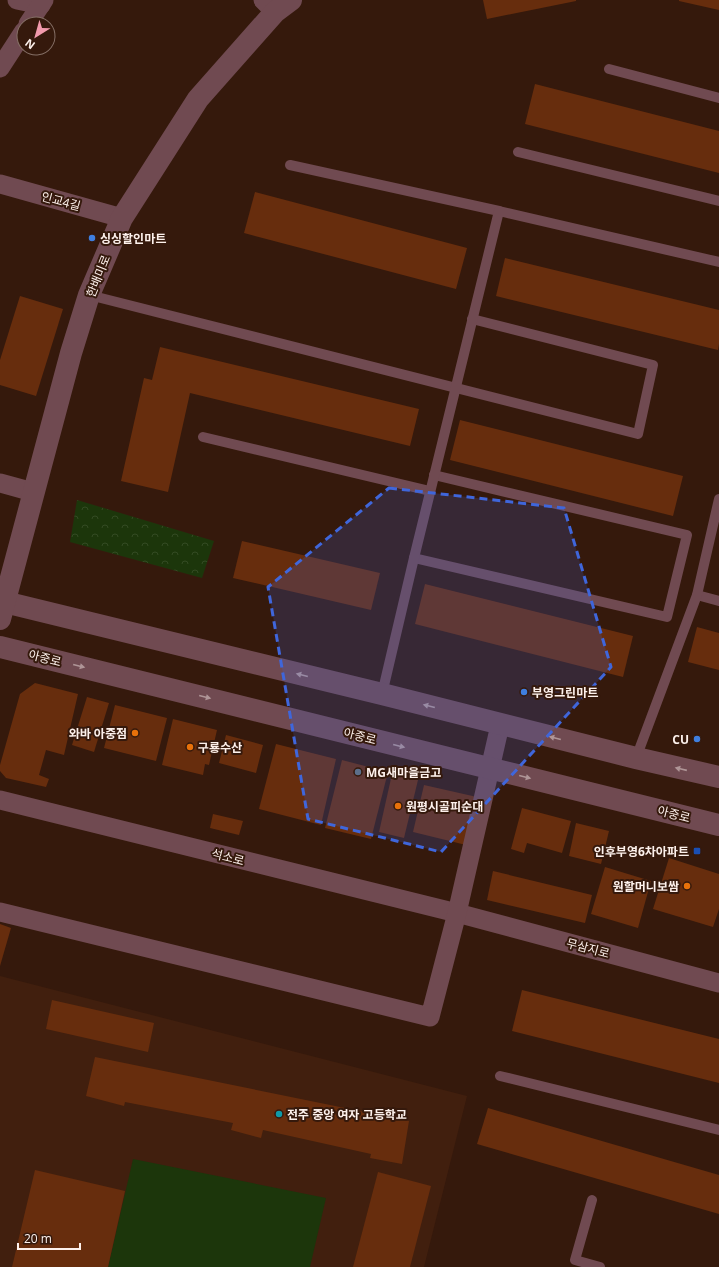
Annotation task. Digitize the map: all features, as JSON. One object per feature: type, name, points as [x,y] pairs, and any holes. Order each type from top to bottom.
[{"type":"street","points":[[17,0],[42,2],[33,16]]},
{"type":"street","name":"한배미로","points":[[1,608],[16,562],[33,492],[71,353],[89,295],[122,218],[198,99],[276,4]]},
{"type":"street","points":[[0,68],[16,43]]},
{"type":"street","name":"인교4길","points":[[0,184],[122,218]]},
{"type":"street","points":[[0,483],[33,492]]},
{"type":"street","points":[[1,608],[382,694],[500,725],[719,777]]},
{"type":"street","name":"아중로","points":[[0,647],[719,825]]},
{"type":"street","points":[[0,912],[430,1017],[457,913],[500,725]]},
{"type":"street","name":"석소로","points":[[0,800],[457,913]]},
{"type":"street","name":"무삼지로","points":[[457,913],[719,983]]},
{"type":"lane","points":[[609,69],[719,98]]},
{"type":"lane","points":[[518,152],[719,201]]},
{"type":"lane","points":[[290,165],[499,211],[719,262]]},
{"type":"lane","points":[[382,694],[455,387],[499,211]]},
{"type":"lane","points":[[89,295],[638,434],[653,366],[472,319]]},
{"type":"lane","points":[[203,436],[430,491]]},
{"type":"lane","points":[[414,558],[667,617],[687,535],[434,475]]},
{"type":"lane","points":[[636,758],[698,595],[719,500]]},
{"type":"lane","points":[[698,595],[719,601]]},
{"type":"lane","points":[[500,1076],[719,1130]]},
{"type":"lane","points":[[592,1200],[575,1260],[600,1267]]},
{"type":"highlighted area","points":[[389,488],[564,508],[611,667],[441,852],[308,819],[268,587]]},
{"type":"shaded area","points":[[0,976],[467,1096],[424,1267],[0,1267]]},
{"type":"green space","points":[[77,500],[214,541],[202,578],[70,542]]},
{"type":"green space","points":[[133,1159],[326,1198],[310,1267],[108,1267]]},
{"type":"building","points":[[483,0],[576,0],[576,1],[487,19]]},
{"type":"building","points":[[719,0],[719,10],[679,1]]},
{"type":"building","points":[[535,84],[719,131],[719,173],[525,124]]},
{"type":"building","points":[[255,192],[467,248],[456,289],[244,233]]},
{"type":"building","points":[[505,258],[719,310],[718,350],[496,296]]},
{"type":"building","points":[[20,296],[63,309],[36,396],[0,385],[0,360]]},
{"type":"building","points":[[160,347],[419,409],[410,446],[190,393],[168,492],[121,481],[144,378],[152,380]]},
{"type":"building","points":[[460,420],[683,476],[673,516],[450,460]]},
{"type":"building","points":[[242,541],[380,573],[371,610],[233,578]]},
{"type":"building","points":[[425,584],[633,636],[623,677],[415,624]]},
{"type":"building","points":[[697,627],[719,633],[719,670],[688,662]]},
{"type":"building","points":[[35,683],[78,694],[64,755],[46,750],[39,775],[49,779],[46,787],[6,778],[0,771],[0,765],[20,694]]},
{"type":"building","points":[[87,697],[109,703],[94,752],[72,745]]},
{"type":"building","name":"와바 아중점","points":[[115,705],[167,718],[156,761],[104,748]]},
{"type":"building","name":"구룡수산","points":[[173,719],[217,730],[209,765],[205,764],[203,775],[162,765]]},
{"type":"building","points":[[226,735],[263,745],[256,773],[219,763]]},
{"type":"building","points":[[276,744],[336,759],[321,825],[259,809]]},
{"type":"building","points":[[342,760],[388,772],[371,839],[325,828]]},
{"type":"building","name":"원평시골피순대","points":[[392,774],[418,780],[404,838],[379,832]]},
{"type":"building","points":[[424,785],[477,797],[466,845],[413,832]]},
{"type":"building","points":[[522,808],[571,821],[562,853],[527,843],[524,853],[511,849]]},
{"type":"building","points":[[213,814],[243,821],[239,835],[210,828]]},
{"type":"building","points":[[576,823],[609,831],[601,864],[569,856]]},
{"type":"building","points":[[669,858],[719,874],[719,909],[713,927],[653,909]]},
{"type":"building","points":[[605,867],[651,881],[638,928],[591,914]]},
{"type":"building","points":[[493,871],[592,895],[585,923],[487,900]]},
{"type":"building","points":[[0,924],[11,928],[0,966]]},
{"type":"building","points":[[522,990],[719,1039],[719,1083],[512,1031]]},
{"type":"building","points":[[52,1000],[154,1023],[148,1052],[46,1029]]},
{"type":"building","name":"전주 중앙 여자 고등학교","points":[[95,1057],[409,1121],[402,1164],[370,1158],[371,1154],[263,1130],[261,1138],[231,1130],[233,1123],[125,1102],[124,1106],[86,1096]]},
{"type":"building","points":[[488,1108],[719,1175],[719,1214],[477,1144]]},
{"type":"building","points":[[35,1170],[125,1191],[108,1267],[12,1267]]},
{"type":"building","points":[[378,1172],[431,1186],[410,1267],[353,1267]]},
{"type":"place","name":"싱싱할인마트","points":[[92,238]]},
{"type":"place","name":"부영그린마트","points":[[524,692]]},
{"type":"place","name":"와바 아중점","points":[[135,733]]},
{"type":"place","name":"CU","points":[[697,739]]},
{"type":"place","name":"구룡수산","points":[[190,747]]},
{"type":"place","name":"MG새마을금고","points":[[358,772]]},
{"type":"place","name":"원평시골피순대","points":[[398,806]]},
{"type":"place","name":"인후부영6차아파트","points":[[697,851]]},
{"type":"place","name":"원할머니보쌈","points":[[687,886]]},
{"type":"place","name":"전주 중앙 여자 고등학교","points":[[279,1114]]}]
